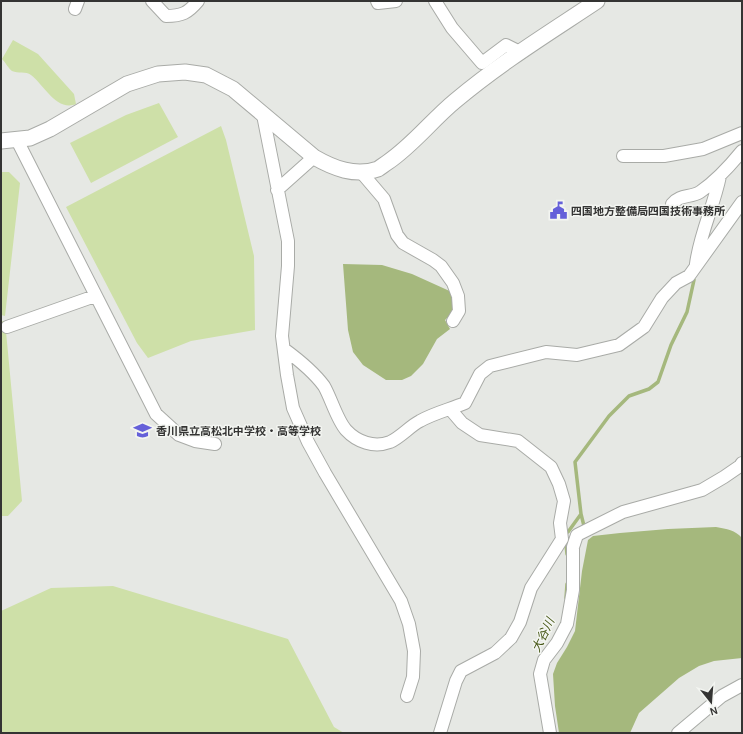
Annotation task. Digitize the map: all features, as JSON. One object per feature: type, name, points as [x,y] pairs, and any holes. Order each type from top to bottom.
[{"type":"street","points":[[152,1],[166,16],[176,16],[190,11],[198,1]]},
{"type":"street","points":[[377,1],[378,3],[396,1]]},
{"type":"street","points":[[435,1],[452,28],[482,63],[506,45],[520,52]]},
{"type":"street","points":[[1,141],[30,138],[50,129],[127,84],[158,74],[185,72],[206,75],[233,89],[314,157],[329,166],[361,172],[378,169],[398,155],[455,101],[520,52],[598,1]]},
{"type":"street","points":[[263,115],[288,241],[288,266],[282,336],[293,408],[324,473],[401,601],[409,624],[414,651],[413,676],[407,696]]},
{"type":"street","points":[[623,156],[664,156],[703,149],[742,133]]},
{"type":"street","points":[[17,140],[156,414],[179,436],[195,441],[215,444]]},
{"type":"street","points":[[672,204],[676,199],[698,194],[720,176],[742,151]]},
{"type":"street","points":[[278,190],[314,157]]},
{"type":"street","points":[[361,172],[384,198],[397,235],[402,243],[441,266],[453,283],[458,296],[459,311],[453,321]]},
{"type":"street","points":[[696,266],[698,246],[717,196],[720,176]]},
{"type":"street","points":[[284,349],[301,361],[324,387],[345,429],[356,438],[368,444],[379,444],[391,441],[427,417],[465,403],[480,374],[490,366],[546,352],[577,355],[619,345],[644,326],[662,298],[676,284],[689,276],[742,202]]},
{"type":"street","points":[[7,327],[96,296]]},
{"type":"street","points":[[440,733],[456,681],[461,671],[495,653],[512,638],[520,622],[531,588],[562,539],[560,523],[564,501],[559,484],[551,466],[518,441],[480,435],[462,423],[450,409]]},
{"type":"street","points":[[562,539],[577,535],[623,512],[702,490],[724,477],[742,463]]},
{"type":"street","points":[[550,733],[540,674],[544,660],[557,643],[567,624],[573,590],[573,548],[577,535]]},
{"type":"street","points":[[678,733],[722,696],[742,685]]},
{"type":"shaded area","points":[[13,40],[38,54],[74,94],[76,104],[69,105],[57,101],[31,75],[27,73],[14,72],[11,70],[2,59]]},
{"type":"shaded area","points":[[159,103],[178,137],[91,183],[70,143],[126,115]]},
{"type":"shaded area","points":[[221,126],[226,140],[254,256],[255,330],[191,341],[148,358],[137,343],[66,207]]},
{"type":"shaded area","points":[[1,172],[9,172],[20,183],[5,316],[1,315]]},
{"type":"shaded area","points":[[343,264],[382,265],[412,274],[454,293],[456,309],[445,320],[450,329],[437,339],[423,364],[411,376],[402,380],[386,380],[363,365],[353,352],[348,330]]},
{"type":"shaded area","points":[[1,321],[5,321],[22,501],[8,516],[1,516]]},
{"type":"shaded area","points":[[716,527],[727,529],[742,538],[742,658],[714,661],[699,666],[679,678],[639,713],[630,733],[559,733],[555,706],[553,674],[557,663],[575,631],[582,571],[588,540],[593,536],[620,533]]},
{"type":"shaded area","points":[[113,586],[288,639],[334,727],[344,733],[1,733],[1,611],[51,588]]},
{"type":"waterway","points":[[568,532],[581,514],[575,462],[609,416],[629,396],[649,389],[658,382],[671,345],[687,312],[694,280]]},
{"type":"waterway","points":[[581,514],[584,526]]},
{"type":"waterway","name":"大谷川","points":[[566,545],[567,554]]},
{"type":"waterway","name":"大谷川","points":[[566,598],[567,584]]},
{"type":"place","name":"四国地方整備局四国技術事務所","points":[[558,211]]},
{"type":"place","name":"香川県立高松北中学校・高等学校","points":[[143,431]]}]
